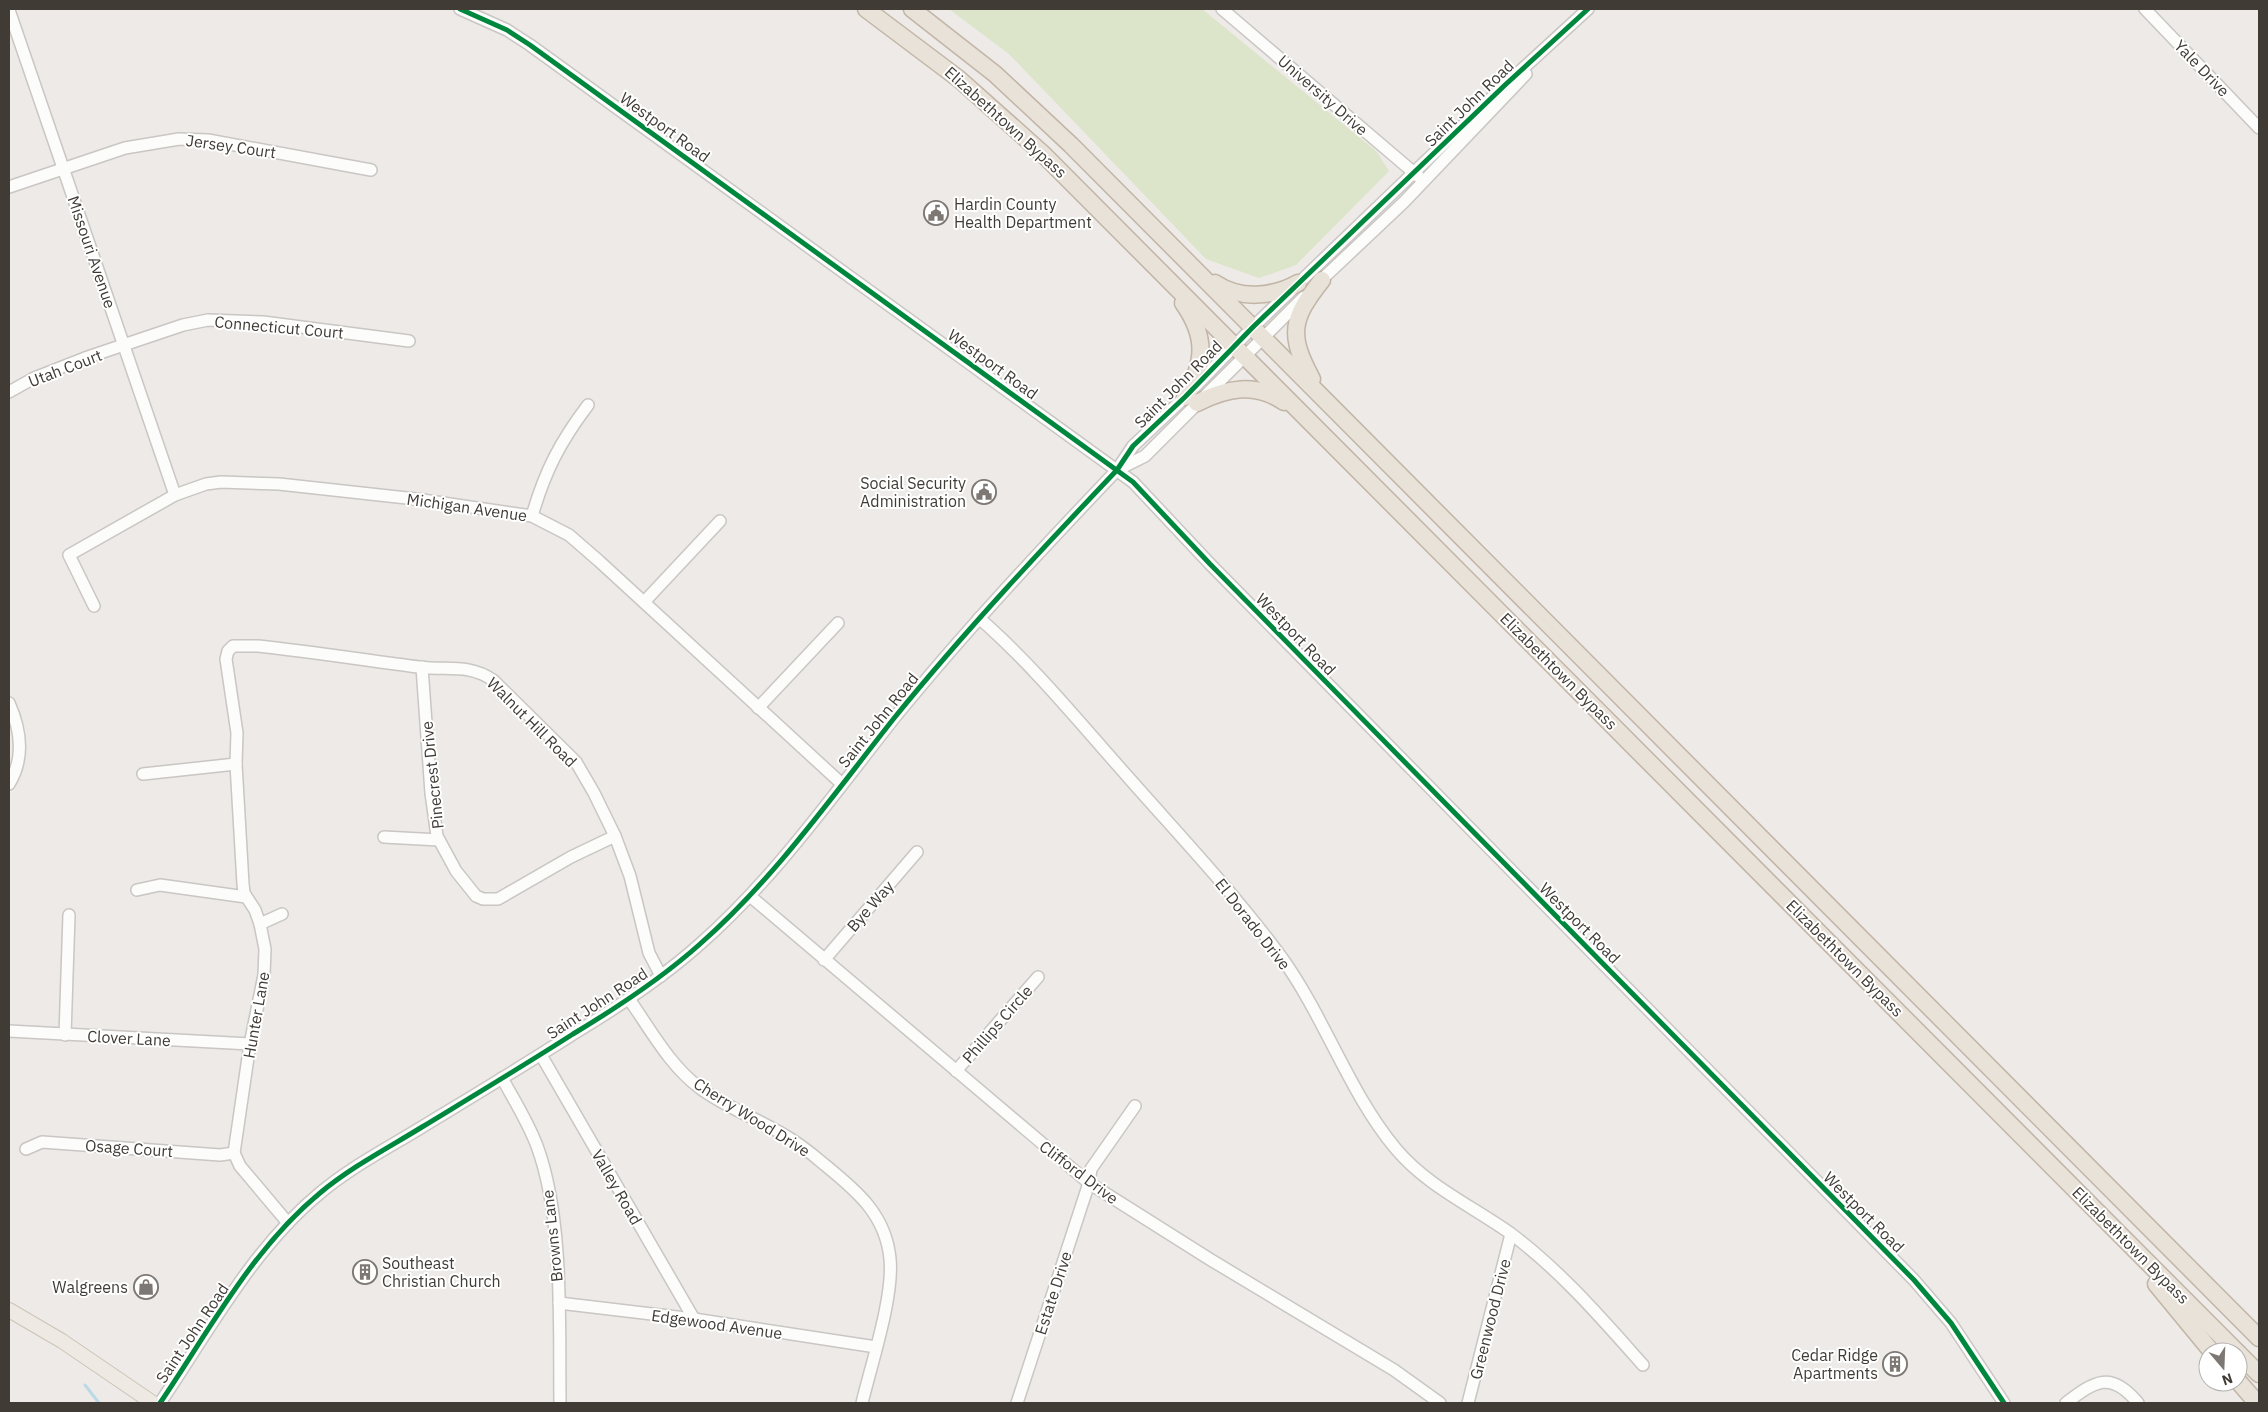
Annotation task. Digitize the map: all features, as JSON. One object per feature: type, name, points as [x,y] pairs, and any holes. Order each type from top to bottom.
[{"type":"highway","name":"Elizabethtown Bypass","points":[[866,9],[920,48],[996,110],[1042,153],[2228,1342]]},
{"type":"highway","name":"Elizabethtown Bypass","points":[[912,9],[968,52],[1028,103],[2259,1338]]},
{"type":"highway","points":[[1179,253],[1222,287],[1236,292],[1263,295],[1288,289],[1298,283]]},
{"type":"highway","points":[[1160,271],[1188,310],[1200,338],[1202,352],[1191,400],[1225,390],[1253,389],[1279,398],[1306,417]]},
{"type":"highway","points":[[1322,280],[1302,306],[1297,320],[1296,334],[1303,362],[1324,398]]},
{"type":"highway","points":[[2082,1160],[2259,1322]]},
{"type":"highway","points":[[2098,1213],[2204,1342]]},
{"type":"highway","name":"Elizabethtown Bypass","points":[[2248,1362],[2259,1374]]},
{"type":"highway","points":[[2248,1392],[2257,1403]]},
{"type":"main road","points":[[9,1310],[62,1341],[153,1403]]},
{"type":"street","name":"Westport Road","points":[[460,9],[507,30],[530,45],[1133,482],[1210,564],[1919,1285],[1950,1323],[2004,1403]]},
{"type":"street","name":"University Drive","points":[[1222,9],[1423,181]]},
{"type":"street","name":"Saint John Road","points":[[1258,332],[1322,280],[1404,202],[1588,9]]},
{"type":"street","name":"Yale Drive","points":[[2145,9],[2259,128]]},
{"type":"street","name":"Missouri Avenue","points":[[9,10],[11,26],[63,169],[175,495]]},
{"type":"street","name":"Saint John Road","points":[[160,1403],[262,1253],[288,1223],[338,1179],[629,999],[661,976],[719,927],[750,896],[978,618],[1118,470],[1145,456],[1191,400],[1258,332],[1298,283],[1505,85],[1560,37]]},
{"type":"street","name":"Jersey Court","points":[[9,187],[125,148],[179,138],[208,140],[371,170]]},
{"type":"street","name":"Connecticut Court","points":[[123,346],[183,325],[221,319],[262,322],[408,341]]},
{"type":"street","name":"Utah Court","points":[[9,392],[47,372],[123,346]]},
{"type":"street","points":[[532,516],[547,471],[558,447],[588,404]]},
{"type":"street","name":"Michigan Avenue","points":[[94,606],[69,555],[175,495],[206,484],[236,481],[260,482],[416,499],[532,516],[569,535],[645,601],[842,784]]},
{"type":"street","points":[[645,601],[720,521]]},
{"type":"street","name":"El Dorado Drive","points":[[978,618],[1001,637],[1091,734],[1256,925],[1297,982],[1362,1099],[1396,1148],[1411,1165],[1435,1184],[1511,1234],[1575,1289],[1643,1365]]},
{"type":"street","points":[[758,708],[838,623]]},
{"type":"street","name":"Walnut Hill Road","points":[[233,646],[258,646],[422,667],[462,667],[484,674],[501,687],[576,762],[594,793],[615,836],[630,876],[650,953],[661,976]]},
{"type":"street","name":"Hunter Lane","points":[[233,646],[228,651],[226,659],[237,733],[236,764],[242,878],[246,897],[255,910],[260,924],[265,949],[264,975],[250,1044],[234,1153]]},
{"type":"street","name":"Pinecrest Drive","points":[[422,667],[431,793],[439,840],[456,871],[470,891],[482,899],[490,900],[512,892],[571,857],[615,836]]},
{"type":"street","points":[[9,703],[18,727],[20,747],[18,767],[9,784]]},
{"type":"street","points":[[143,774],[236,764]]},
{"type":"street","points":[[384,837],[439,840]]},
{"type":"street","name":"Bye Way","points":[[824,960],[917,852]]},
{"type":"street","points":[[137,890],[160,886],[246,897]]},
{"type":"street","name":"Clifford Drive","points":[[750,896],[1089,1183],[1211,1260],[1394,1370],[1440,1403]]},
{"type":"street","points":[[260,924],[282,914]]},
{"type":"street","points":[[65,1035],[69,916]]},
{"type":"street","name":"Phillips Circle","points":[[956,1071],[1038,977]]},
{"type":"street","name":"Cherry Wood Drive","points":[[629,999],[665,1050],[692,1081],[734,1109],[781,1133],[804,1148],[858,1192],[874,1212],[885,1235],[891,1260],[887,1296],[862,1403]]},
{"type":"street","name":"Clover Lane","points":[[9,1031],[250,1044]]},
{"type":"street","name":"Valley Road","points":[[541,1055],[694,1319]]},
{"type":"street","name":"Browns Lane","points":[[502,1078],[530,1130],[546,1179],[556,1250],[559,1303],[560,1403]]},
{"type":"street","name":"Estate Drive","points":[[1017,1403],[1089,1183],[1091,1169],[1135,1106]]},
{"type":"street","name":"Osage Court","points":[[26,1149],[42,1142],[220,1155],[234,1153]]},
{"type":"street","points":[[234,1153],[240,1166],[288,1223]]},
{"type":"street","name":"Greenwood Drive","points":[[1468,1403],[1511,1234]]},
{"type":"street","name":"Edgewood Avenue","points":[[559,1303],[694,1319],[876,1346]]},
{"type":"street","points":[[2066,1403],[2095,1383],[2102,1382],[2118,1384],[2138,1403]]},
{"type":"green space","points":[[949,9],[1202,9],[1376,151],[1389,171],[1296,265],[1259,278],[1206,259],[1009,54]]},
{"type":"waterway","points":[[85,1385],[99,1403]]},
{"type":"cycle path","points":[[460,9],[507,30],[530,45],[1133,482],[1210,564],[1914,1280],[1951,1323],[2004,1403]]},
{"type":"cycle path","points":[[160,1403],[252,1265],[273,1239],[320,1193],[357,1166],[623,1003],[670,969],[727,918],[778,864],[895,717],[949,653],[1117,470],[1133,446],[1185,397],[1253,327],[1505,85],[1588,9]]},
{"type":"place","name":"Hardin County Health Department","points":[[936,213]]},
{"type":"place","name":"Social Security Administration","points":[[984,492]]},
{"type":"place","name":"Southeast Christian Church","points":[[365,1272]]},
{"type":"place","name":"Walgreens","points":[[146,1287]]},
{"type":"place","name":"Cedar Ridge Apartments","points":[[1895,1364]]}]
